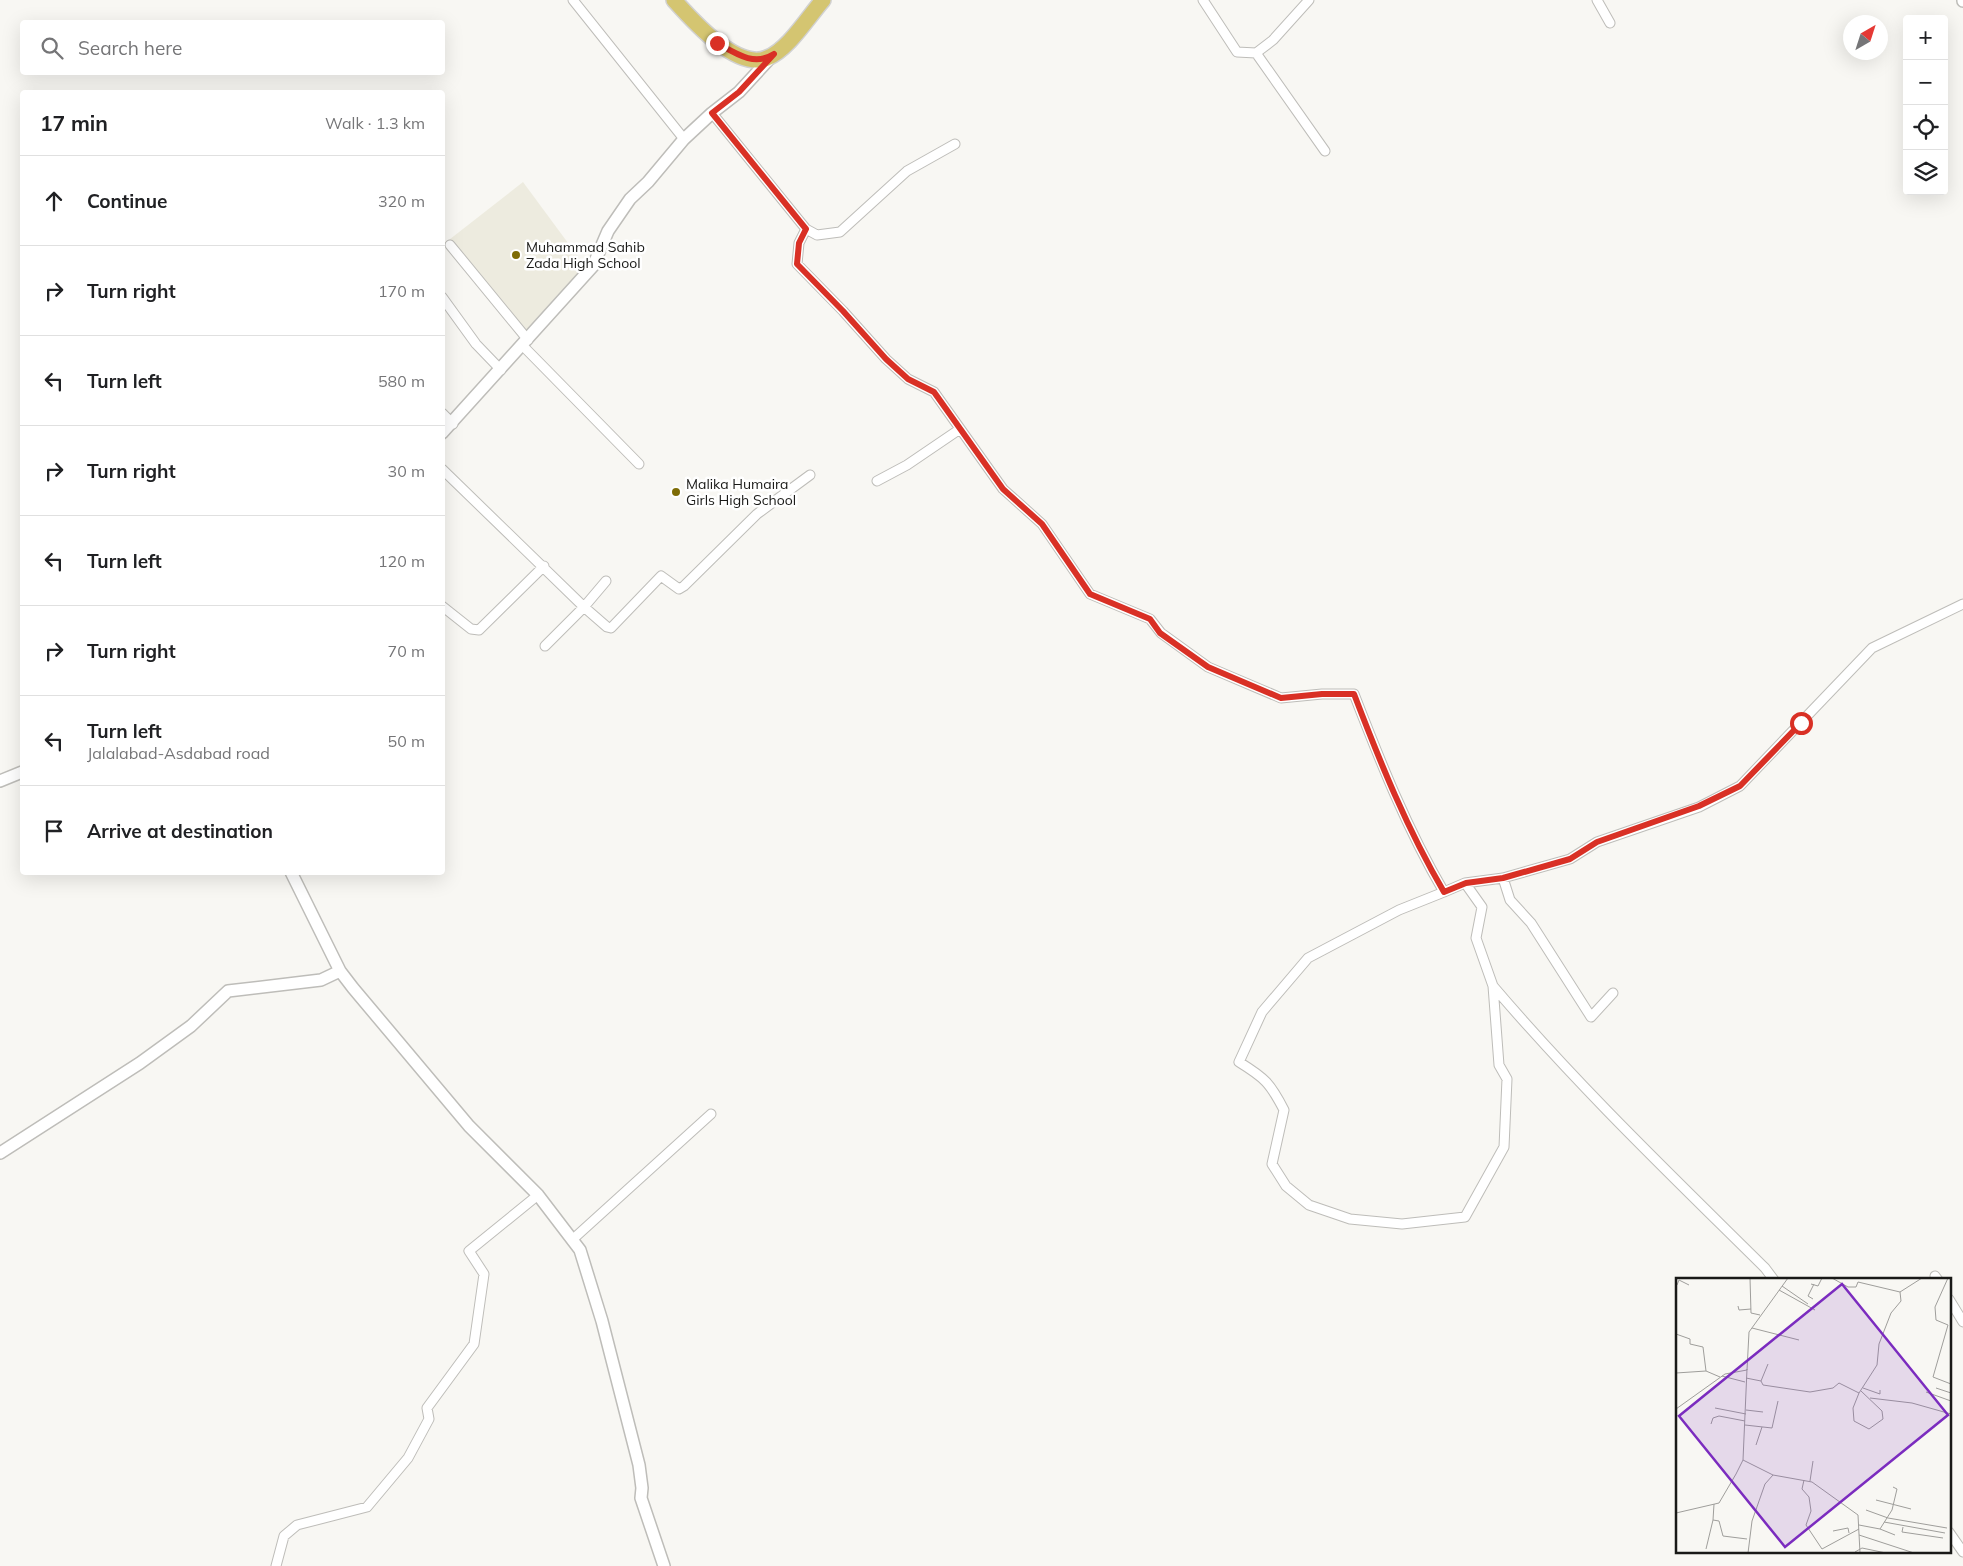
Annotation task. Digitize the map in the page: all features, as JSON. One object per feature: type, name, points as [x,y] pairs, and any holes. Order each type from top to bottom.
[{"type":"main road","points":[[674,0],[717,43],[745,59],[766,59],[783,48],[823,0]]},
{"type":"street","points":[[573,0],[684,139]]},
{"type":"street","points":[[1203,0],[1237,52],[1256,54],[1273,40],[1310,0]]},
{"type":"street","points":[[1597,0],[1610,22]]},
{"type":"street","points":[[445,431],[453,424],[593,266],[608,230],[624,207],[677,150],[684,139],[712,113],[739,92],[774,54]]},
{"type":"street","points":[[1256,54],[1325,151]]},
{"type":"street","points":[[712,113],[806,229],[817,235],[840,232],[907,171],[955,144]]},
{"type":"street","points":[[806,229],[799,243],[797,264],[886,359],[908,379],[934,392],[1003,489],[1042,524],[1090,594],[1150,619],[1160,633],[1208,667],[1281,698],[1322,694],[1354,694],[1378,758],[1417,843],[1444,892]]},
{"type":"street","points":[[450,244],[525,343],[639,464]]},
{"type":"street","points":[[445,301],[476,344],[500,370]]},
{"type":"street","points":[[445,416],[453,424]]},
{"type":"street","points":[[877,481],[908,466],[960,429]]},
{"type":"street","points":[[445,472],[544,566],[584,607],[607,627],[611,628],[661,576],[679,589],[757,514],[810,475]]},
{"type":"street","points":[[445,608],[471,629],[479,630],[544,566]]},
{"type":"street","points":[[545,646],[584,607],[606,581]]},
{"type":"street","points":[[1466,883],[1482,908],[1476,938],[1493,986],[1499,1065],[1507,1079],[1504,1147],[1465,1217],[1402,1224],[1350,1219],[1309,1205],[1286,1186],[1272,1164],[1284,1110],[1272,1086],[1239,1062],[1262,1012],[1308,958],[1399,910],[1466,883],[1503,878],[1570,859],[1597,842],[1699,806],[1740,786],[1872,648],[1963,604]]},
{"type":"street","points":[[0,781],[20,773]]},
{"type":"street","points":[[292,875],[340,971],[469,1126],[538,1195],[580,1250],[602,1321],[639,1465],[642,1488],[641,1498],[664,1566]]},
{"type":"street","points":[[1503,878],[1510,900],[1531,923],[1591,1016],[1613,993]]},
{"type":"street","points":[[0,1152],[140,1063],[192,1026],[228,992],[322,980],[340,971]]},
{"type":"street","points":[[1493,986],[1535,1036],[1606,1110],[1765,1268],[1772,1278]]},
{"type":"street","points":[[572,1240],[711,1114]]},
{"type":"street","points":[[276,1566],[284,1536],[297,1525],[367,1507],[408,1458],[429,1420],[428,1408],[474,1344],[484,1274],[469,1251],[538,1195]]},
{"type":"street","points":[[1950,1301],[1963,1322]]},
{"type":"street","points":[[1950,1533],[1963,1552]]},
{"type":"shaded area","name":"Muhammad Sahib Zada High School","points":[[523,182],[585,266],[526,332],[445,243]]},
{"type":"place","name":"Muhammad Sahib Zada High School","points":[[516,255]]},
{"type":"place","name":"Malika Humaira Girls High School","points":[[676,492]]},
{"type":"route","points":[[717,43],[745,59],[766,59],[774,54],[739,92],[712,113],[806,229],[799,243],[797,264],[886,359],[908,379],[934,392],[1003,489],[1042,524],[1090,594],[1150,619],[1160,633],[1208,667],[1281,698],[1322,694],[1354,694],[1378,758],[1425,860],[1444,892],[1466,883],[1503,878],[1570,859],[1597,842],[1699,806],[1740,786],[1801,723]]}]
